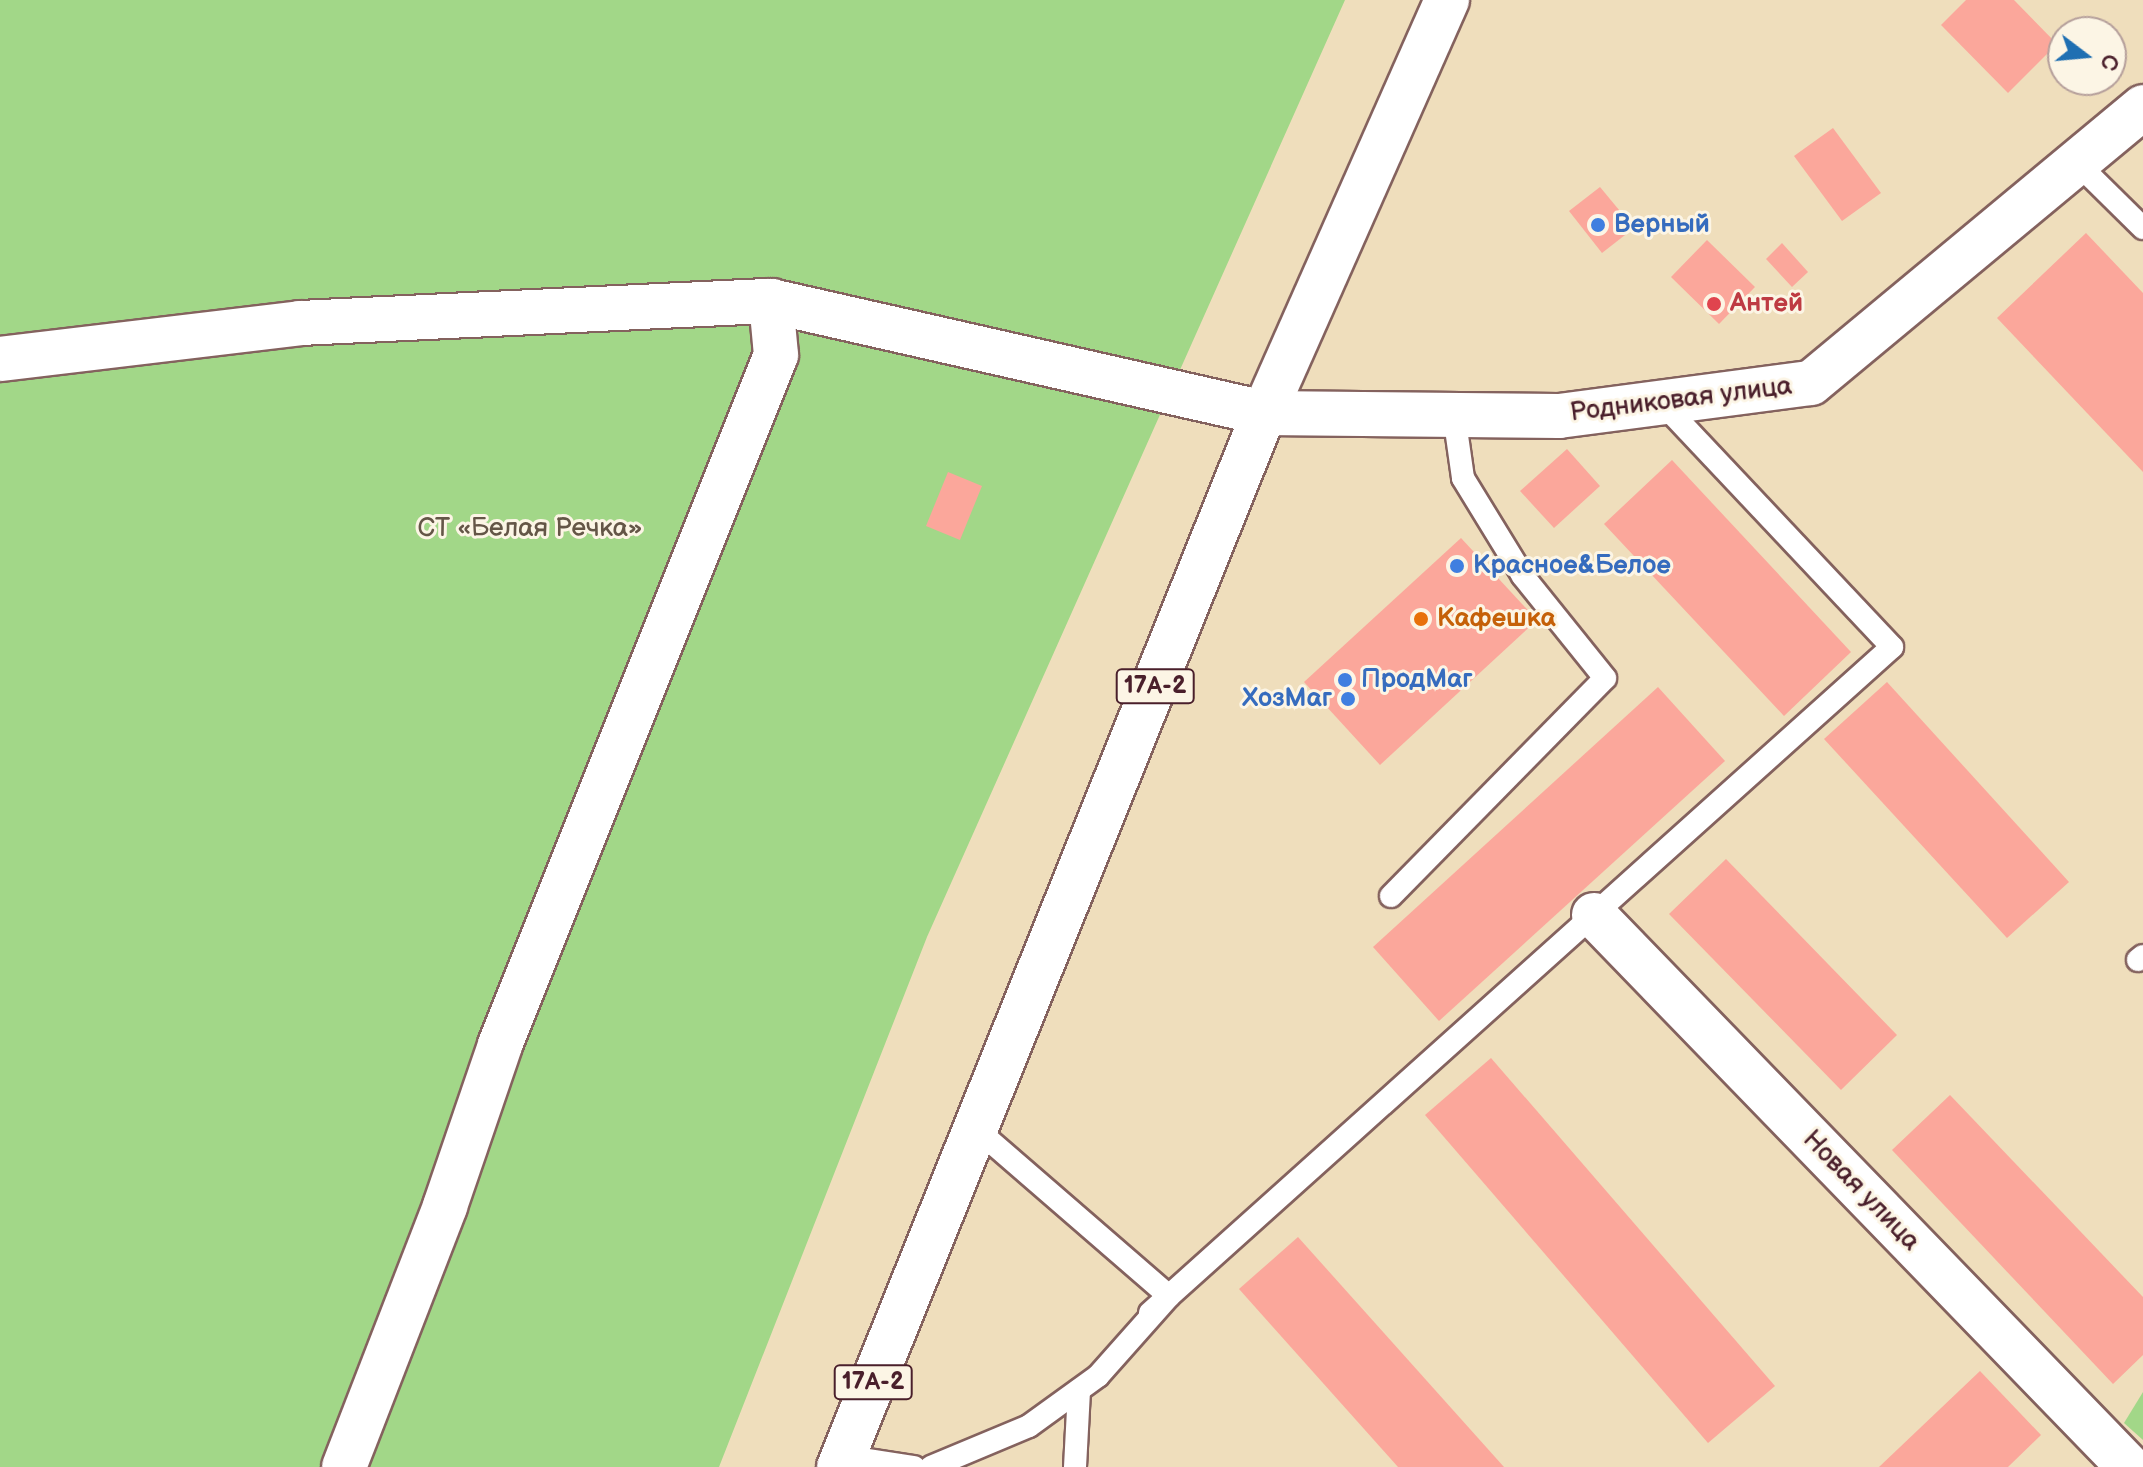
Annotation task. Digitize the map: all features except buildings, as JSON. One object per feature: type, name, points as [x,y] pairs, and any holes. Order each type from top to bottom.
[{"type":"street","name":"17А-2","points":[[841,1461],[1264,413],[1447,0]]},
{"type":"street","name":"Родниковая улица","points":[[0,359],[300,323],[771,301],[1264,413],[1559,416],[1811,383],[2076,162],[2134,126]]},
{"type":"street","points":[[344,1467],[445,1206],[500,1045],[776,355],[771,301]]},
{"type":"street","name":"Новая улица","points":[[1594,915],[2129,1467]]},
{"type":"lane","points":[[2076,162],[2143,228]]},
{"type":"lane","points":[[1150,1313],[1892,647],[1661,402]]},
{"type":"lane","points":[[1391,896],[1605,678],[1523,576],[1463,478],[1454,415]]},
{"type":"lane","points":[[975,1128],[1169,1296]]},
{"type":"lane","points":[[931,1467],[1029,1426],[1098,1376],[1169,1296]]},
{"type":"lane","points":[[1075,1467],[1079,1390]]},
{"type":"lane","points":[[841,1461],[914,1467]]},
{"type":"green space","name":"СТ «Белая Речка»","points":[[0,0],[1345,0],[927,937],[719,1467],[0,1467]]},
{"type":"green space","points":[[2143,1392],[2143,1440],[2124,1423]]},
{"type":"place","name":"Верный","points":[[1598,225]]},
{"type":"place","name":"Антей","points":[[1714,304]]},
{"type":"place","name":"Красное&Белое","points":[[1457,566]]},
{"type":"place","name":"Кафешка","points":[[1421,619]]},
{"type":"place","name":"ПродМаг","points":[[1345,680]]},
{"type":"place","name":"ХозМаг","points":[[1348,699]]}]
